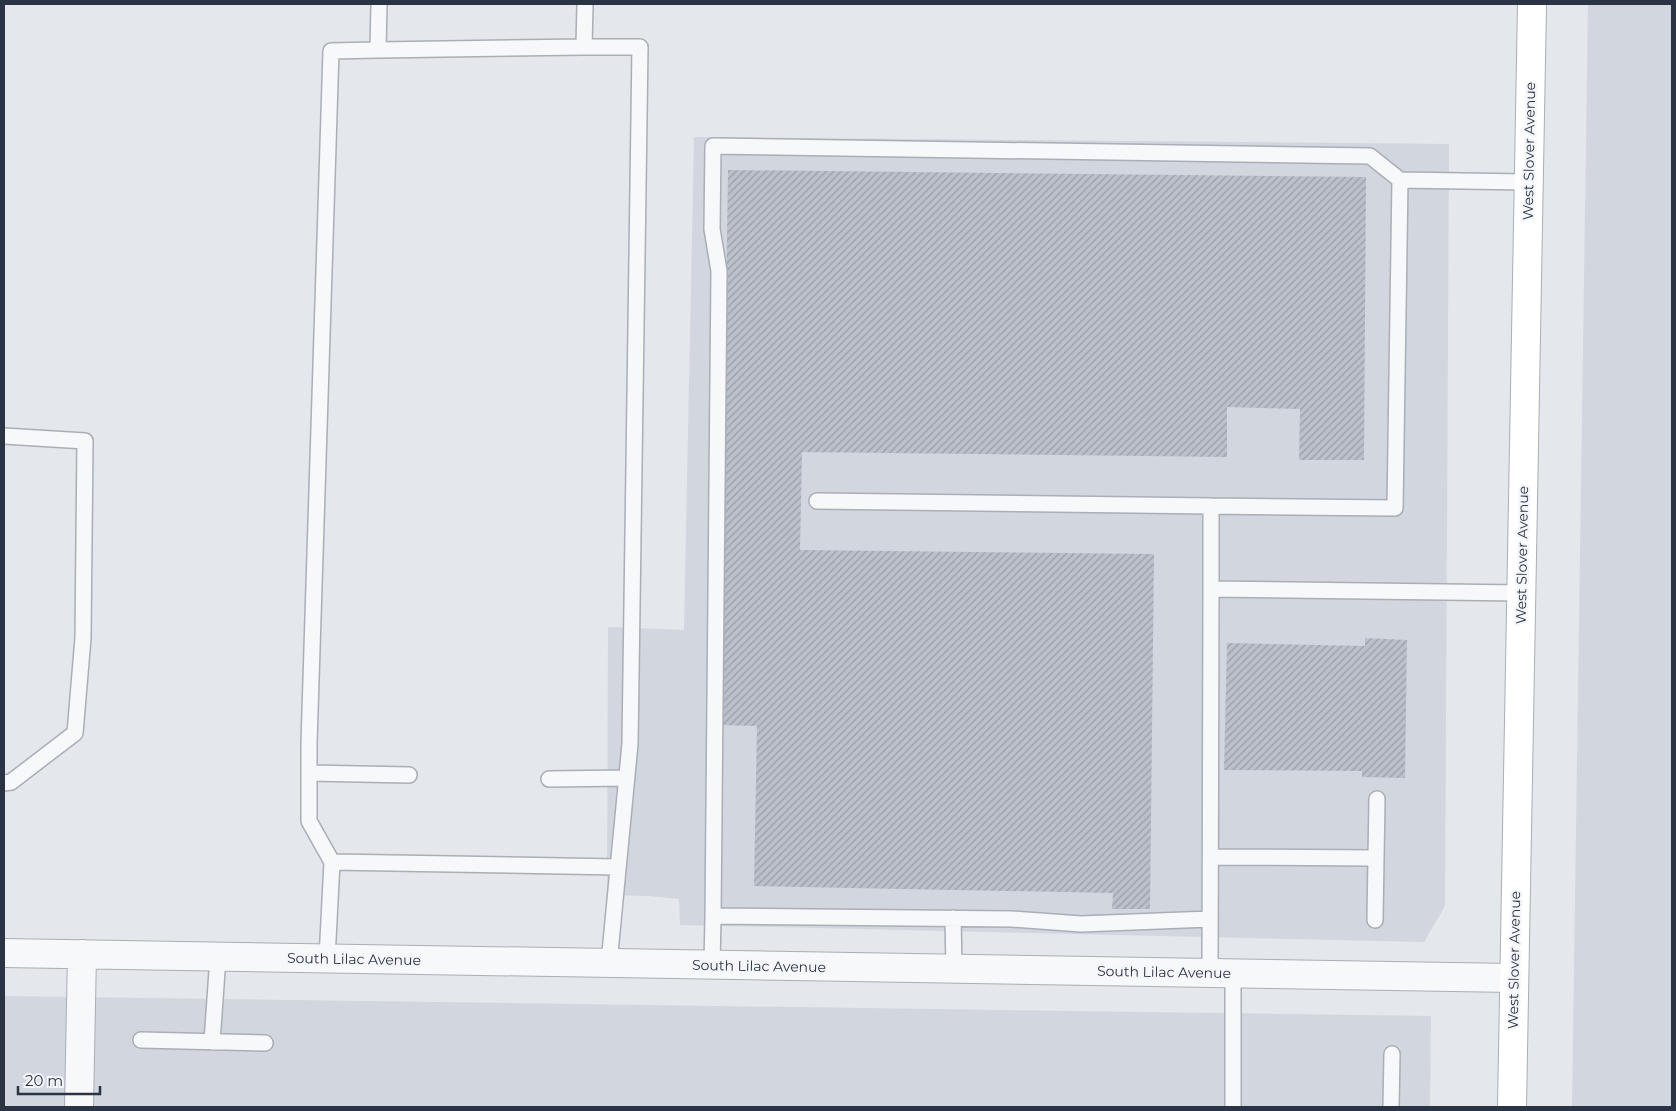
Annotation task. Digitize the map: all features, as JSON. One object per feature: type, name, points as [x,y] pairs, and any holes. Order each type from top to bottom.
[{"type":"main road","name":"West Slover Avenue","points":[[1512,1107],[1532,4]]},
{"type":"street","name":"South Lilac Avenue","points":[[4,953],[1514,978]]},
{"type":"street","points":[[79,1107],[82,954]]},
{"type":"lane","points":[[378,50],[380,4]]},
{"type":"lane","points":[[584,47],[585,4]]},
{"type":"lane","points":[[327,958],[332,862],[309,821],[309,773],[332,51],[640,47],[630,744],[609,963]]},
{"type":"lane","points":[[712,965],[719,271],[712,229],[713,146],[1370,156],[1400,180],[1529,182]]},
{"type":"lane","points":[[817,501],[1395,508],[1400,180]]},
{"type":"lane","points":[[4,436],[85,441],[83,638],[75,733],[11,782],[4,783]]},
{"type":"lane","points":[[1211,506],[1210,919],[1221,973],[1233,1107]]},
{"type":"lane","points":[[1211,589],[1521,593]]},
{"type":"lane","points":[[309,773],[408,775]]},
{"type":"lane","points":[[549,779],[626,778]]},
{"type":"lane","points":[[1375,920],[1377,799]]},
{"type":"lane","points":[[1211,857],[1376,858]]},
{"type":"lane","points":[[332,862],[618,867]]},
{"type":"lane","points":[[713,916],[1012,919],[1081,924],[1210,919]]},
{"type":"lane","points":[[953,918],[954,969]]},
{"type":"lane","points":[[212,1042],[218,957]]},
{"type":"lane","points":[[141,1040],[265,1043]]},
{"type":"lane","points":[[1391,1107],[1392,1054]]},
{"type":"shaded area","points":[[1588,4],[1672,4],[1672,1107],[1572,1107]]},
{"type":"shaded area","points":[[694,137],[1449,144],[1445,906],[1424,942],[680,925],[679,899],[607,895],[608,627],[684,630]]},
{"type":"shaded area","points":[[4,996],[1431,1016],[1430,1107],[4,1107]]},
{"type":"building","points":[[728,170],[1366,177],[1364,460],[1299,460],[1300,409],[1227,407],[1227,457],[802,452],[800,550],[1154,554],[1150,909],[1112,909],[1113,893],[754,886],[757,726],[720,725]]},
{"type":"building","points":[[1365,638],[1407,640],[1405,778],[1362,777],[1362,771],[1224,770],[1227,643],[1365,646]]}]
